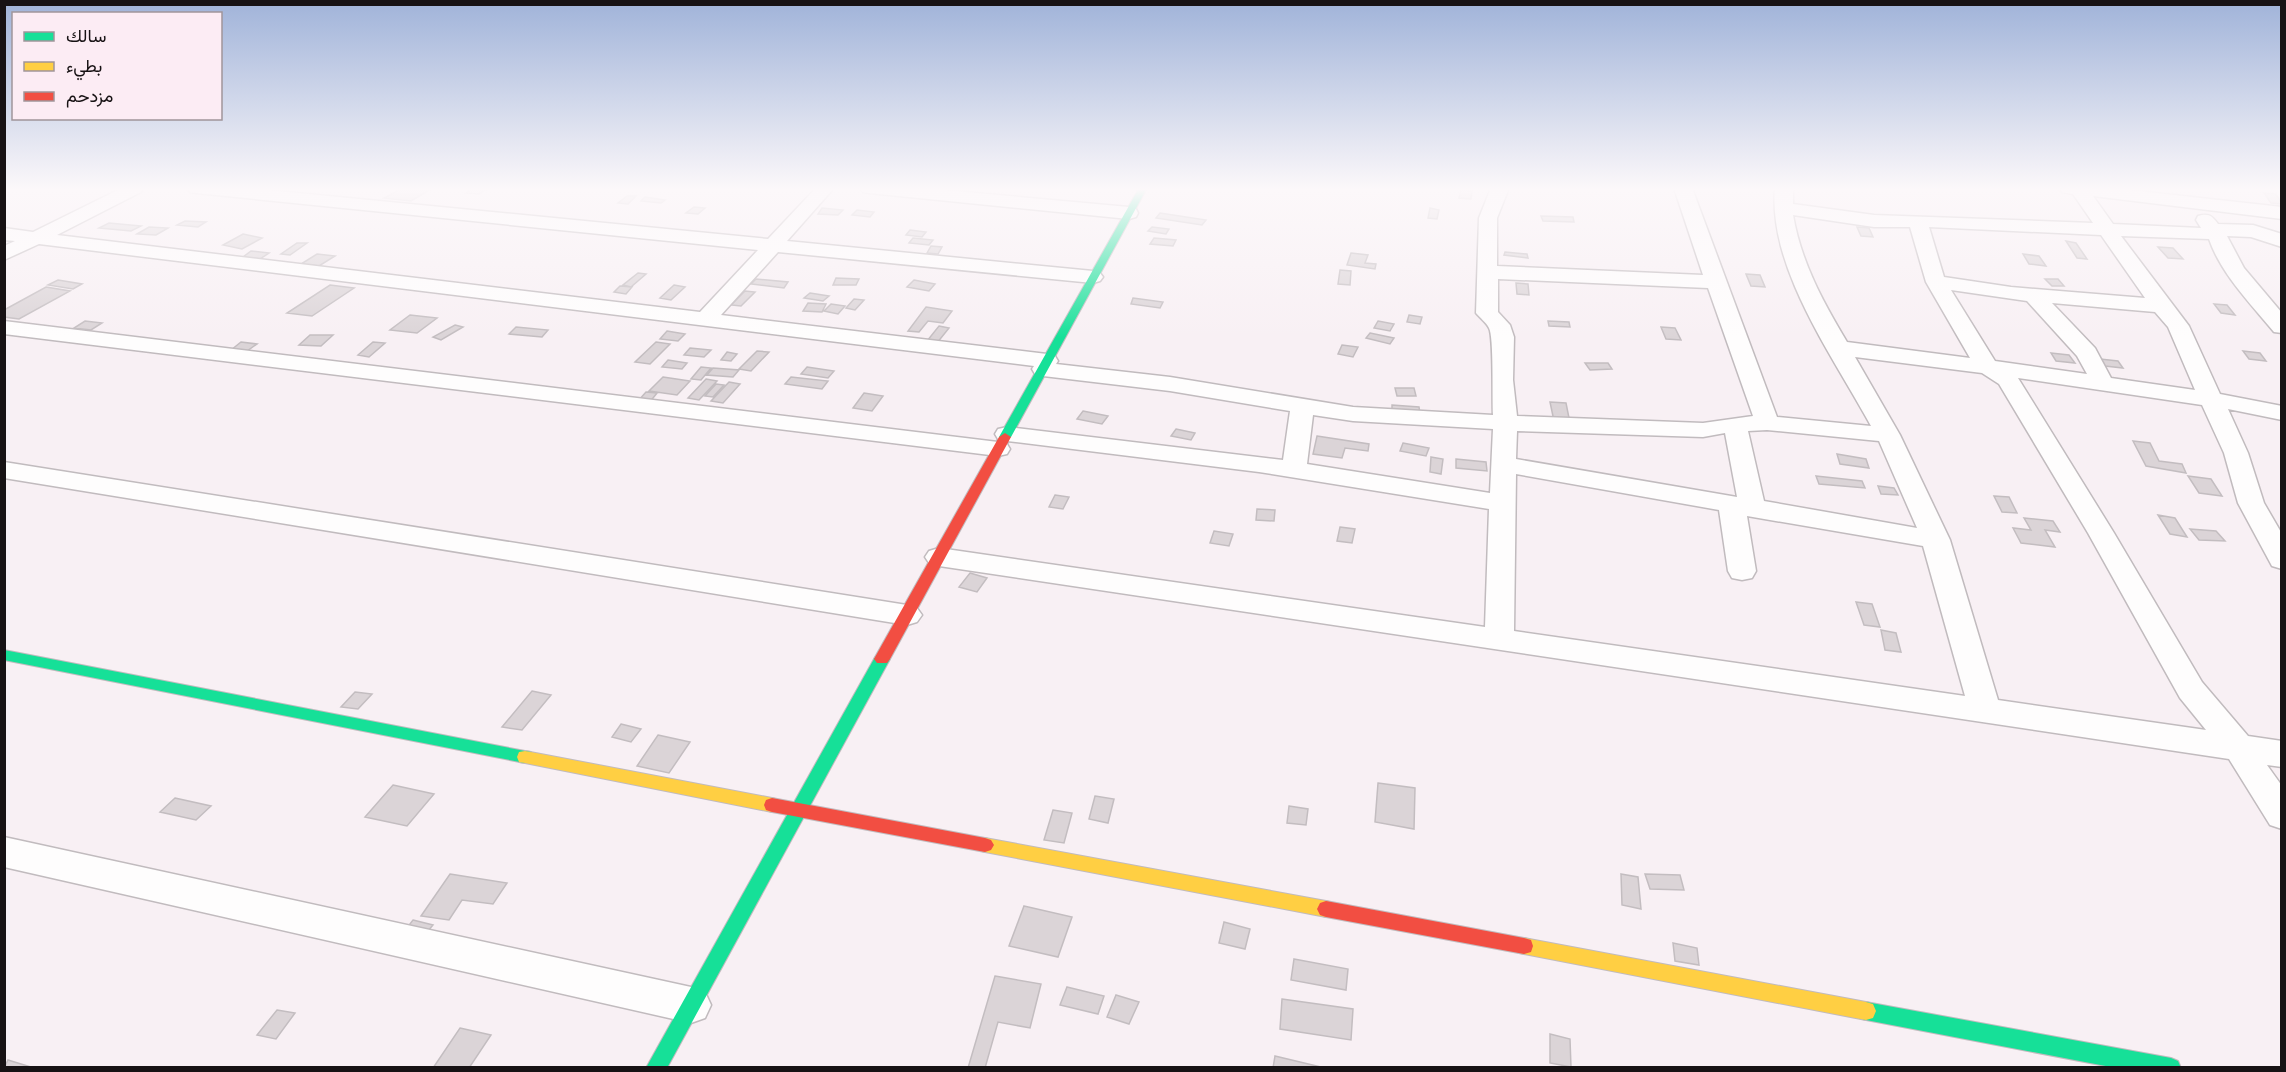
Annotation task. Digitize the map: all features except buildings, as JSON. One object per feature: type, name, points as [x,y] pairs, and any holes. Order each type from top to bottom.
[{"type":"street","points":[[4,254],[36,238]]},
{"type":"street","points":[[36,238],[706,319],[1045,365],[1353,414],[1505,421],[1557,426],[1703,430],[1735,424],[1767,423],[1888,435]]},
{"type":"street","points":[[702,238],[1093,278]]},
{"type":"street","points":[[706,319],[778,238]]},
{"type":"street","points":[[656,1068],[1115,238]]},
{"type":"street","points":[[1487,238],[1487,313],[1499,325],[1503,338],[1502,380],[1505,421],[1499,639]]},
{"type":"street","points":[[1700,238],[1767,423]]},
{"type":"street","points":[[1788,238],[1789,246],[1818,314],[1888,435],[1936,540],[1985,711]]},
{"type":"street","points":[[1922,238],[1936,282],[1985,365],[2007,380],[2021,400],[2102,533],[2191,690],[2239,748],[2282,815]]},
{"type":"street","points":[[2114,238],[2161,306],[2178,326],[2236,453],[2251,502],[2282,560]]},
{"type":"street","points":[[2218,238],[2224,251],[2260,302],[2282,327]]},
{"type":"street","points":[[1486,272],[1716,282]]},
{"type":"street","points":[[1936,282],[2161,306]]},
{"type":"street","points":[[2032,294],[2087,353],[2103,384]]},
{"type":"street","points":[[4,327],[1003,441],[1294,469],[1501,503]]},
{"type":"street","points":[[1839,348],[1985,365],[2211,399],[2282,413]]},
{"type":"street","points":[[1294,469],[1302,406]]},
{"type":"street","points":[[1735,424],[1742,508],[1742,572]]},
{"type":"street","points":[[1503,464],[1742,508],[1936,540]]},
{"type":"street","points":[[4,470],[907,615]]},
{"type":"street","points":[[939,557],[2282,754]]},
{"type":"street","points":[[4,655],[799,810],[2171,1068]]},
{"type":"street","points":[[4,852],[691,1005]]},
{"type":"traffic: fast","points":[[1005,437],[1115,238]]},
{"type":"traffic: fast","points":[[4,655],[525,757]]},
{"type":"traffic: fast","points":[[656,1068],[882,659]]},
{"type":"traffic: fast","points":[[1866,1011],[2171,1068]]},
{"type":"traffic: slow","points":[[525,757],[772,805]]},
{"type":"traffic: slow","points":[[985,845],[1326,909]]},
{"type":"traffic: slow","points":[[1524,946],[1866,1011]]},
{"type":"traffic: jam","points":[[882,659],[1005,437]]},
{"type":"traffic: jam","points":[[772,805],[985,845]]},
{"type":"traffic: jam","points":[[1326,909],[1524,946]]}]
